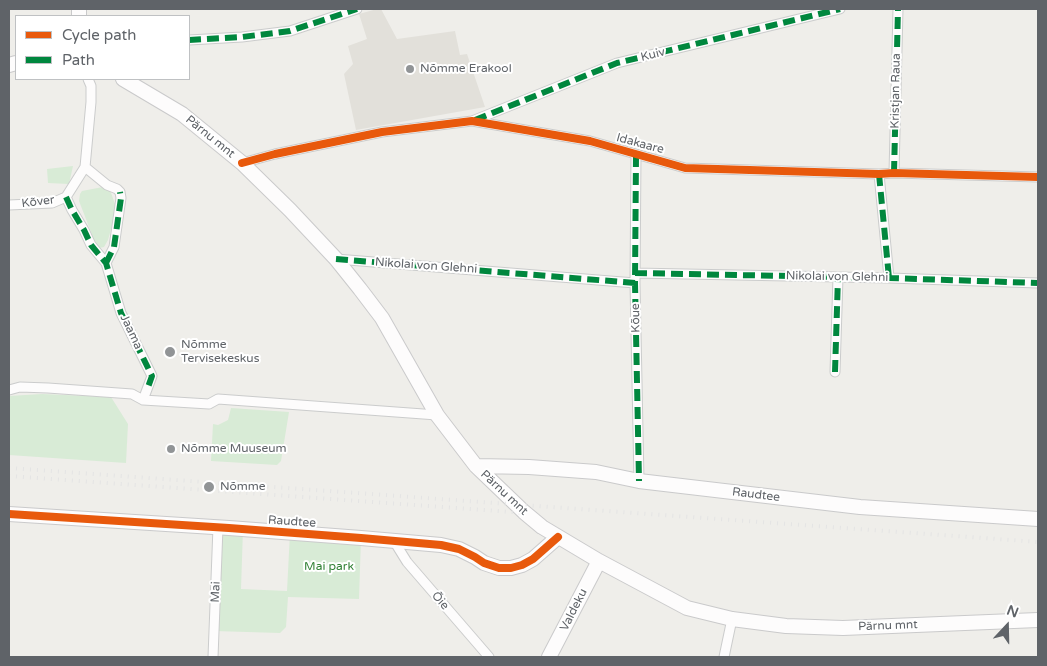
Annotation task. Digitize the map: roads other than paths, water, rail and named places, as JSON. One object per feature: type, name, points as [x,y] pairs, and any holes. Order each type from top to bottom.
[{"type":"street","points":[[190,40],[242,37],[290,31],[357,9]]},
{"type":"street","name":"Kuiv","points":[[472,121],[616,63],[840,9]]},
{"type":"street","name":"Kristjan Raua","points":[[894,173],[898,9]]},
{"type":"street","points":[[66,197],[85,167],[91,102],[91,86],[88,80]]},
{"type":"street","name":"Pärnu mnt","points":[[125,80],[182,114],[242,163],[290,210],[336,259],[382,318],[437,415],[476,466],[542,527],[599,562],[687,608],[732,619],[794,626],[843,628],[1038,620]]},
{"type":"street","name":"Idakaare","points":[[242,163],[275,154],[382,132],[472,121],[590,141],[685,168],[1038,177]]},
{"type":"street","name":"Kõue","points":[[636,155],[635,283],[639,481]]},
{"type":"street","points":[[85,167],[107,185],[117,188],[120,192],[121,198],[114,247],[106,263]]},
{"type":"street","points":[[879,174],[889,278]]},
{"type":"street","name":"Kõver","points":[[9,205],[52,203],[66,197]]},
{"type":"street","name":"Jaama","points":[[66,197],[91,245],[106,263],[121,313],[152,376],[143,400]]},
{"type":"street","name":"Nikolai von Glehni","points":[[336,259],[635,283]]},
{"type":"street","name":"Nikolai von Glehni","points":[[635,273],[838,276],[1038,283]]},
{"type":"street","points":[[835,372],[838,276]]},
{"type":"street","points":[[9,390],[20,387],[96,391],[132,394],[143,400],[209,404],[218,399],[437,415]]},
{"type":"street","name":"Raudtee","points":[[476,466],[529,466],[596,472],[639,481],[860,507],[1038,519]]},
{"type":"street","name":"Raudtee","points":[[9,514],[441,545],[460,549],[484,563],[500,568],[522,565],[558,537]]},
{"type":"street","name":"Mai","points":[[213,657],[218,528]]},
{"type":"street","name":"Õie","points":[[394,541],[407,562],[489,657]]},
{"type":"street","name":"Valdeku","points":[[549,657],[599,562]]},
{"type":"street","points":[[724,657],[732,619]]},
{"type":"railway","points":[[9,468],[1038,542]]},
{"type":"railway","points":[[9,476],[525,513]]},
{"type":"place","name":"Nõmme Erakool","points":[[410,69]]},
{"type":"place","name":"Nõmme Tervisekeskus","points":[[170,352]]},
{"type":"place","name":"Nõmme Muuseum","points":[[171,449]]},
{"type":"place","name":"Nõmme","points":[[209,487]]},
{"type":"park label","name":"Mai park","points":[[329,567]]}]
